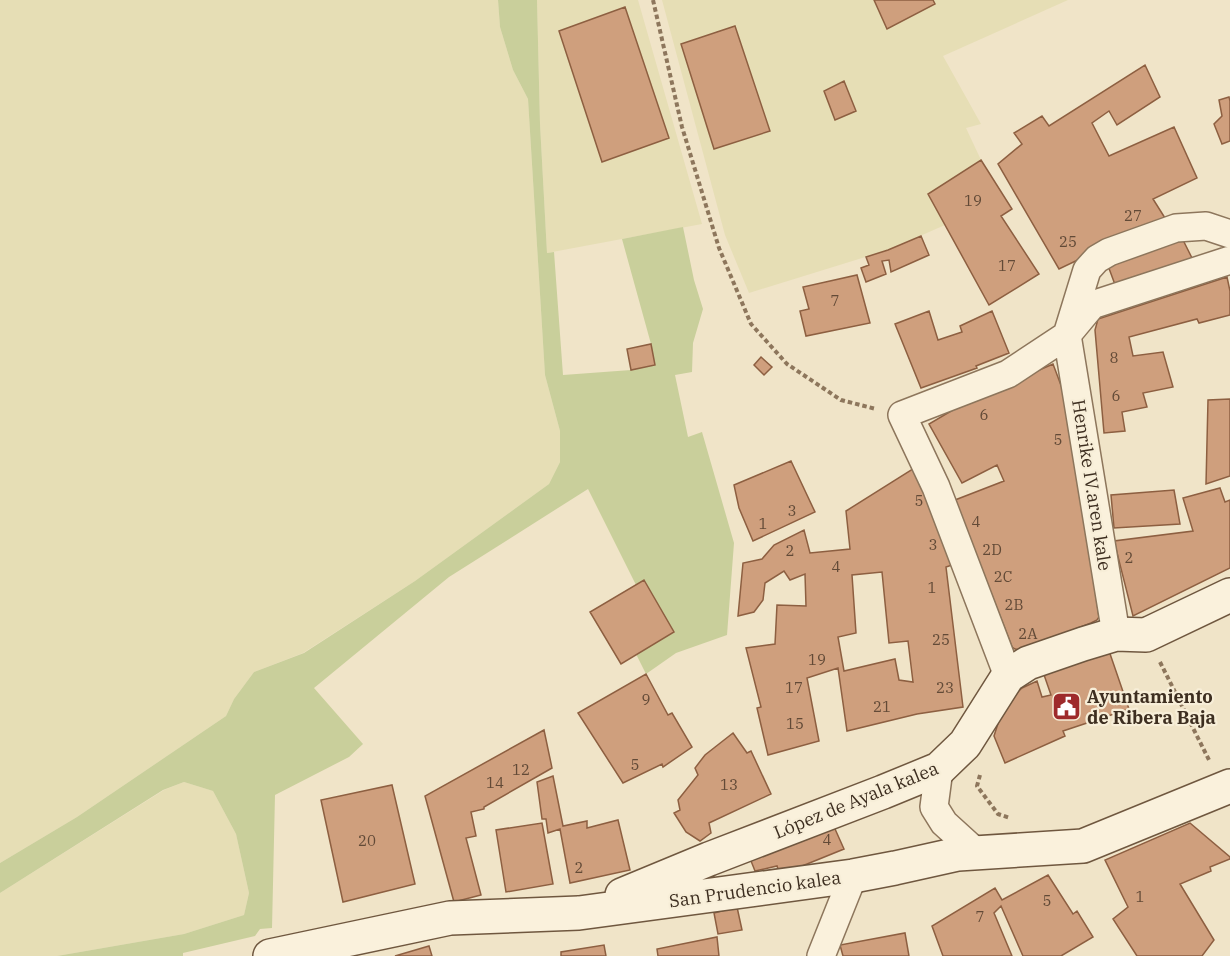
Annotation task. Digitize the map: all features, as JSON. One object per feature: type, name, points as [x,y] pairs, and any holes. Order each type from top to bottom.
[{"type":"street","points":[[1067,335],[1087,270],[1097,259],[1109,252],[1176,228],[1206,226],[1230,234]]},
{"type":"street","points":[[1008,676],[936,487],[902,415],[1008,374],[1067,335],[1092,305],[1230,260]]},
{"type":"street","name":"Henrike IV.aren kale","points":[[1067,335],[1131,634]]},
{"type":"street","name":"López de Ayala kalea","points":[[579,913],[709,859],[939,769],[965,744],[1008,676],[1028,663],[1083,644],[1131,634],[1230,595]]},
{"type":"street","points":[[939,769],[934,807],[944,823],[976,853]]},
{"type":"street","name":"San Prudencio kalea","points":[[270,956],[450,918],[579,913],[853,876],[958,854],[1083,846],[1228,792]]},
{"type":"street","points":[[821,956],[853,876]]},
{"type":"path","points":[[653,0],[682,127],[719,249],[751,324],[787,364],[841,400],[902,415]]},
{"type":"path","points":[[1131,634],[1228,792]]},
{"type":"path","points":[[970,737],[986,750],[977,786],[998,814],[1017,821]]},
{"type":"shaded area","points":[[0,0],[498,0],[500,27],[513,70],[528,99],[545,375],[560,431],[560,462],[549,484],[415,581],[303,653],[254,672],[234,699],[226,716],[77,817],[0,863]]},
{"type":"shaded area","points":[[537,0],[638,0],[702,224],[547,253],[540,124]]},
{"type":"shaded area","points":[[662,0],[1068,0],[943,56],[981,124],[966,128],[981,160],[928,194],[945,225],[888,250],[749,293],[725,235]]},
{"type":"shaded area","points":[[184,782],[213,791],[236,834],[249,893],[244,915],[184,934],[57,956],[0,956],[0,893],[164,790]]},
{"type":"green space","points":[[498,0],[537,0],[540,124],[547,253],[554,252],[563,375],[631,370],[655,365],[622,239],[683,227],[694,280],[703,309],[693,343],[692,372],[675,375],[688,437],[702,432],[734,543],[727,635],[676,653],[646,674],[636,654],[644,580],[636,585],[588,489],[449,577],[314,688],[363,744],[349,757],[275,795],[272,928],[260,929],[255,936],[183,953],[183,956],[57,956],[184,934],[244,915],[249,893],[236,834],[213,791],[184,782],[163,790],[0,893],[0,863],[77,817],[226,716],[234,699],[254,672],[304,653],[415,581],[549,484],[560,462],[560,431],[545,375],[528,99],[513,70],[500,27]]},
{"type":"building","points":[[874,0],[933,0],[935,4],[887,29]]},
{"type":"building","points":[[625,7],[669,138],[602,162],[559,31]]},
{"type":"building","points":[[735,26],[770,131],[714,149],[681,44]]},
{"type":"building","points":[[1145,65],[1160,97],[1117,125],[1109,111],[1092,123],[1109,156],[1174,127],[1197,178],[1153,199],[1165,218],[1059,269],[998,164],[1022,144],[1014,133],[1042,116],[1049,126]]},
{"type":"building","points":[[844,81],[856,111],[835,120],[824,91]]},
{"type":"building","points":[[1229,97],[1230,141],[1222,144],[1214,124],[1222,116],[1219,100]]},
{"type":"building","points":[[981,160],[1012,209],[1001,216],[1039,274],[989,305],[928,194]]},
{"type":"building","points":[[921,236],[929,255],[891,272],[889,260],[882,261],[886,274],[866,282],[861,268],[869,265],[866,257]]},
{"type":"building","points":[[1182,238],[1193,260],[1117,290],[1107,263]]},
{"type":"building","points":[[857,275],[870,323],[806,336],[800,311],[809,309],[803,287]]},
{"type":"building","points":[[1227,277],[1230,291],[1230,315],[1199,323],[1197,319],[1129,337],[1133,356],[1163,352],[1173,387],[1143,393],[1147,407],[1122,412],[1125,431],[1104,433],[1095,330],[1098,319]]},
{"type":"building","points":[[929,311],[938,340],[962,332],[960,326],[992,311],[1009,353],[976,366],[977,368],[921,388],[895,324]]},
{"type":"building","points":[[651,344],[655,365],[631,370],[627,349]]},
{"type":"building","points":[[761,357],[772,367],[764,375],[754,365]]},
{"type":"building","points":[[1053,364],[1068,404],[1099,617],[1091,623],[1021,650],[1012,647],[955,500],[1004,481],[997,465],[962,483],[929,424],[968,401]]},
{"type":"building","points":[[1230,399],[1230,476],[1206,484],[1208,400]]},
{"type":"building","points":[[791,461],[815,512],[753,541],[739,508],[734,485]]},
{"type":"building","points":[[919,465],[958,563],[946,567],[963,707],[917,714],[847,731],[838,668],[807,678],[819,741],[768,755],[757,708],[761,707],[746,648],[775,644],[777,605],[806,606],[805,574],[790,580],[784,571],[765,583],[763,600],[754,612],[738,616],[743,563],[762,559],[774,545],[804,530],[810,553],[850,549],[846,511]],"holes":[[[882,572],[889,643],[908,641],[913,682],[899,680],[895,659],[844,671],[838,637],[856,633],[852,575]]]},
{"type":"building","points":[[1220,488],[1225,502],[1230,500],[1230,568],[1133,616],[1114,541],[1193,531],[1183,498]]},
{"type":"building","points":[[1174,490],[1180,524],[1114,528],[1111,495]]},
{"type":"building","points":[[644,580],[674,632],[621,664],[590,612]]},
{"type":"building","name":"Ayuntamiento de Ribera Baja","points":[[1107,645],[1129,709],[1063,731],[1065,736],[1005,763],[994,736],[1001,714],[1012,697],[1022,688],[1037,681],[1042,697],[1051,695],[1042,669]]},
{"type":"building","points":[[646,674],[668,715],[672,713],[692,747],[663,767],[662,764],[623,783],[578,713]]},
{"type":"building","points":[[544,730],[552,768],[484,809],[471,812],[476,836],[466,838],[481,895],[454,902],[425,796]]},
{"type":"building","points":[[733,733],[747,753],[751,751],[771,794],[709,823],[711,833],[700,841],[686,832],[674,813],[680,810],[678,800],[698,775],[695,768],[705,755]]},
{"type":"building","points":[[553,776],[563,826],[587,821],[587,828],[618,820],[630,870],[570,883],[560,829],[548,833],[546,819],[542,819],[537,782]]},
{"type":"building","points":[[392,785],[415,884],[343,902],[321,800]]},
{"type":"building","points":[[831,820],[844,849],[780,875],[777,866],[755,871],[749,856]]},
{"type":"building","points":[[542,823],[553,884],[506,892],[496,830]]},
{"type":"building","points":[[1190,823],[1230,857],[1210,867],[1211,871],[1180,884],[1214,940],[1202,956],[1137,956],[1113,919],[1128,907],[1105,860]]},
{"type":"building","points":[[1048,875],[1073,914],[1077,911],[1093,937],[1061,956],[1023,956],[1001,906],[994,913],[1012,956],[943,956],[932,926],[995,888],[1002,900]]},
{"type":"building","points":[[737,907],[742,930],[718,934],[714,913]]},
{"type":"building","points":[[905,933],[909,956],[843,956],[840,945]]},
{"type":"building","points":[[717,937],[719,956],[658,956],[657,949]]},
{"type":"building","points":[[604,945],[606,956],[561,956],[561,952]]},
{"type":"building","points":[[429,946],[432,956],[395,956]]},
{"type":"place","name":"Ayuntamiento de Ribera Baja","points":[[1066,706]]}]
